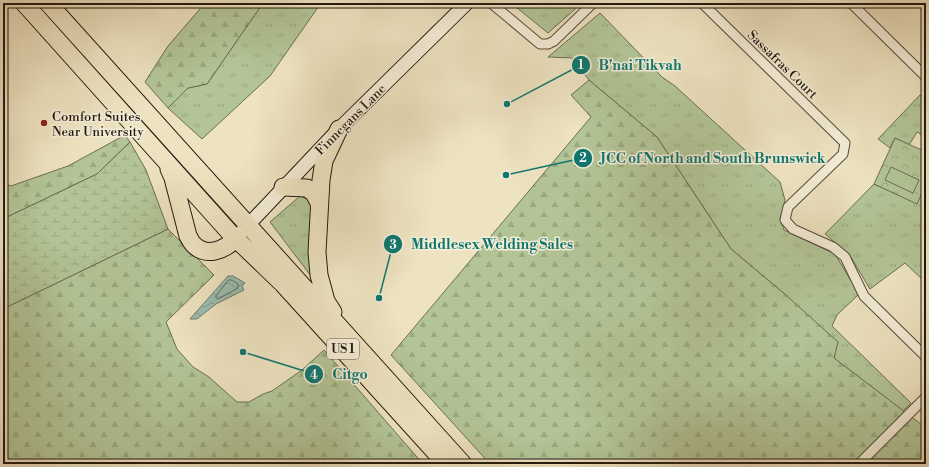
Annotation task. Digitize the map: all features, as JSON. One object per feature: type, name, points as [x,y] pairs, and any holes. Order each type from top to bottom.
[{"type":"highway","name":"US 1","points":[[24,3],[235,239],[283,284],[446,464]]},
{"type":"highway","name":"US 1","points":[[48,3],[463,464]]},
{"type":"highway","points":[[339,129],[324,161],[319,203],[317,252],[319,275],[326,301],[342,330]]},
{"type":"highway","points":[[165,160],[173,178],[188,236],[192,244],[204,251],[216,251],[230,245],[235,239]]},
{"type":"highway","points":[[283,188],[307,188],[314,193],[319,203]]},
{"type":"street","points":[[490,3],[540,44],[548,44],[554,41],[594,3]]},
{"type":"street","name":"Sassafras Court","points":[[702,3],[845,143],[843,154],[788,207],[785,220],[793,229],[833,247],[845,258],[864,296],[926,357]]},
{"type":"street","points":[[851,3],[926,77]]},
{"type":"street","name":"Finnegans Lane","points":[[235,239],[339,129],[464,4]]},
{"type":"street","points":[[859,464],[926,397]]},
{"type":"green space","points":[[205,3],[263,3],[207,84],[188,88],[168,108],[145,82],[168,46]]},
{"type":"green space","points":[[263,3],[321,3],[270,76],[202,139],[168,108],[188,88],[207,84]]},
{"type":"green space","points":[[511,3],[582,3],[548,33]]},
{"type":"green space","points":[[600,13],[662,77],[675,86],[780,182],[785,200],[780,219],[784,230],[835,254],[859,294],[837,315],[832,326],[911,403],[903,411],[834,358],[787,296],[731,249],[657,137],[589,80],[572,58],[548,57]]},
{"type":"green space","points":[[589,80],[657,137],[731,249],[787,296],[838,342],[834,358],[922,425],[926,421],[926,464],[490,464],[391,355],[591,117],[571,95]]},
{"type":"green space","points":[[920,95],[926,102],[926,137],[917,132],[909,145],[895,138],[890,148],[878,139]]},
{"type":"green space","points":[[125,135],[130,142],[97,174],[3,219],[3,183],[11,186],[68,166]]},
{"type":"green space","points":[[895,138],[926,152],[926,184],[917,204],[874,184]]},
{"type":"green space","points":[[130,142],[146,170],[168,229],[3,309],[3,219],[97,174]]},
{"type":"green space","points":[[891,167],[919,180],[913,193],[885,180]]},
{"type":"green space","points":[[874,184],[917,203],[926,184],[926,279],[924,281],[905,263],[870,289],[849,254],[825,234]]},
{"type":"green space","points":[[300,196],[311,201],[314,280],[270,222]]},
{"type":"green space","points":[[168,229],[214,275],[166,322],[177,349],[193,367],[209,377],[237,402],[249,402],[272,391],[302,370],[324,350],[423,464],[3,464],[3,309]]},
{"type":"water","points":[[228,276],[233,276],[245,283],[242,286],[244,290],[216,304],[197,319],[190,319]]},
{"type":"place","name":"B'nai Tikvah","points":[[507,104]]},
{"type":"place","name":"Comfort Suites Near University","points":[[44,123]]},
{"type":"place","name":"JCC of North and South Brunswick","points":[[506,175]]},
{"type":"place","name":"Middlesex Welding Sales","points":[[379,298]]},
{"type":"place","name":"Citgo","points":[[243,352]]}]
